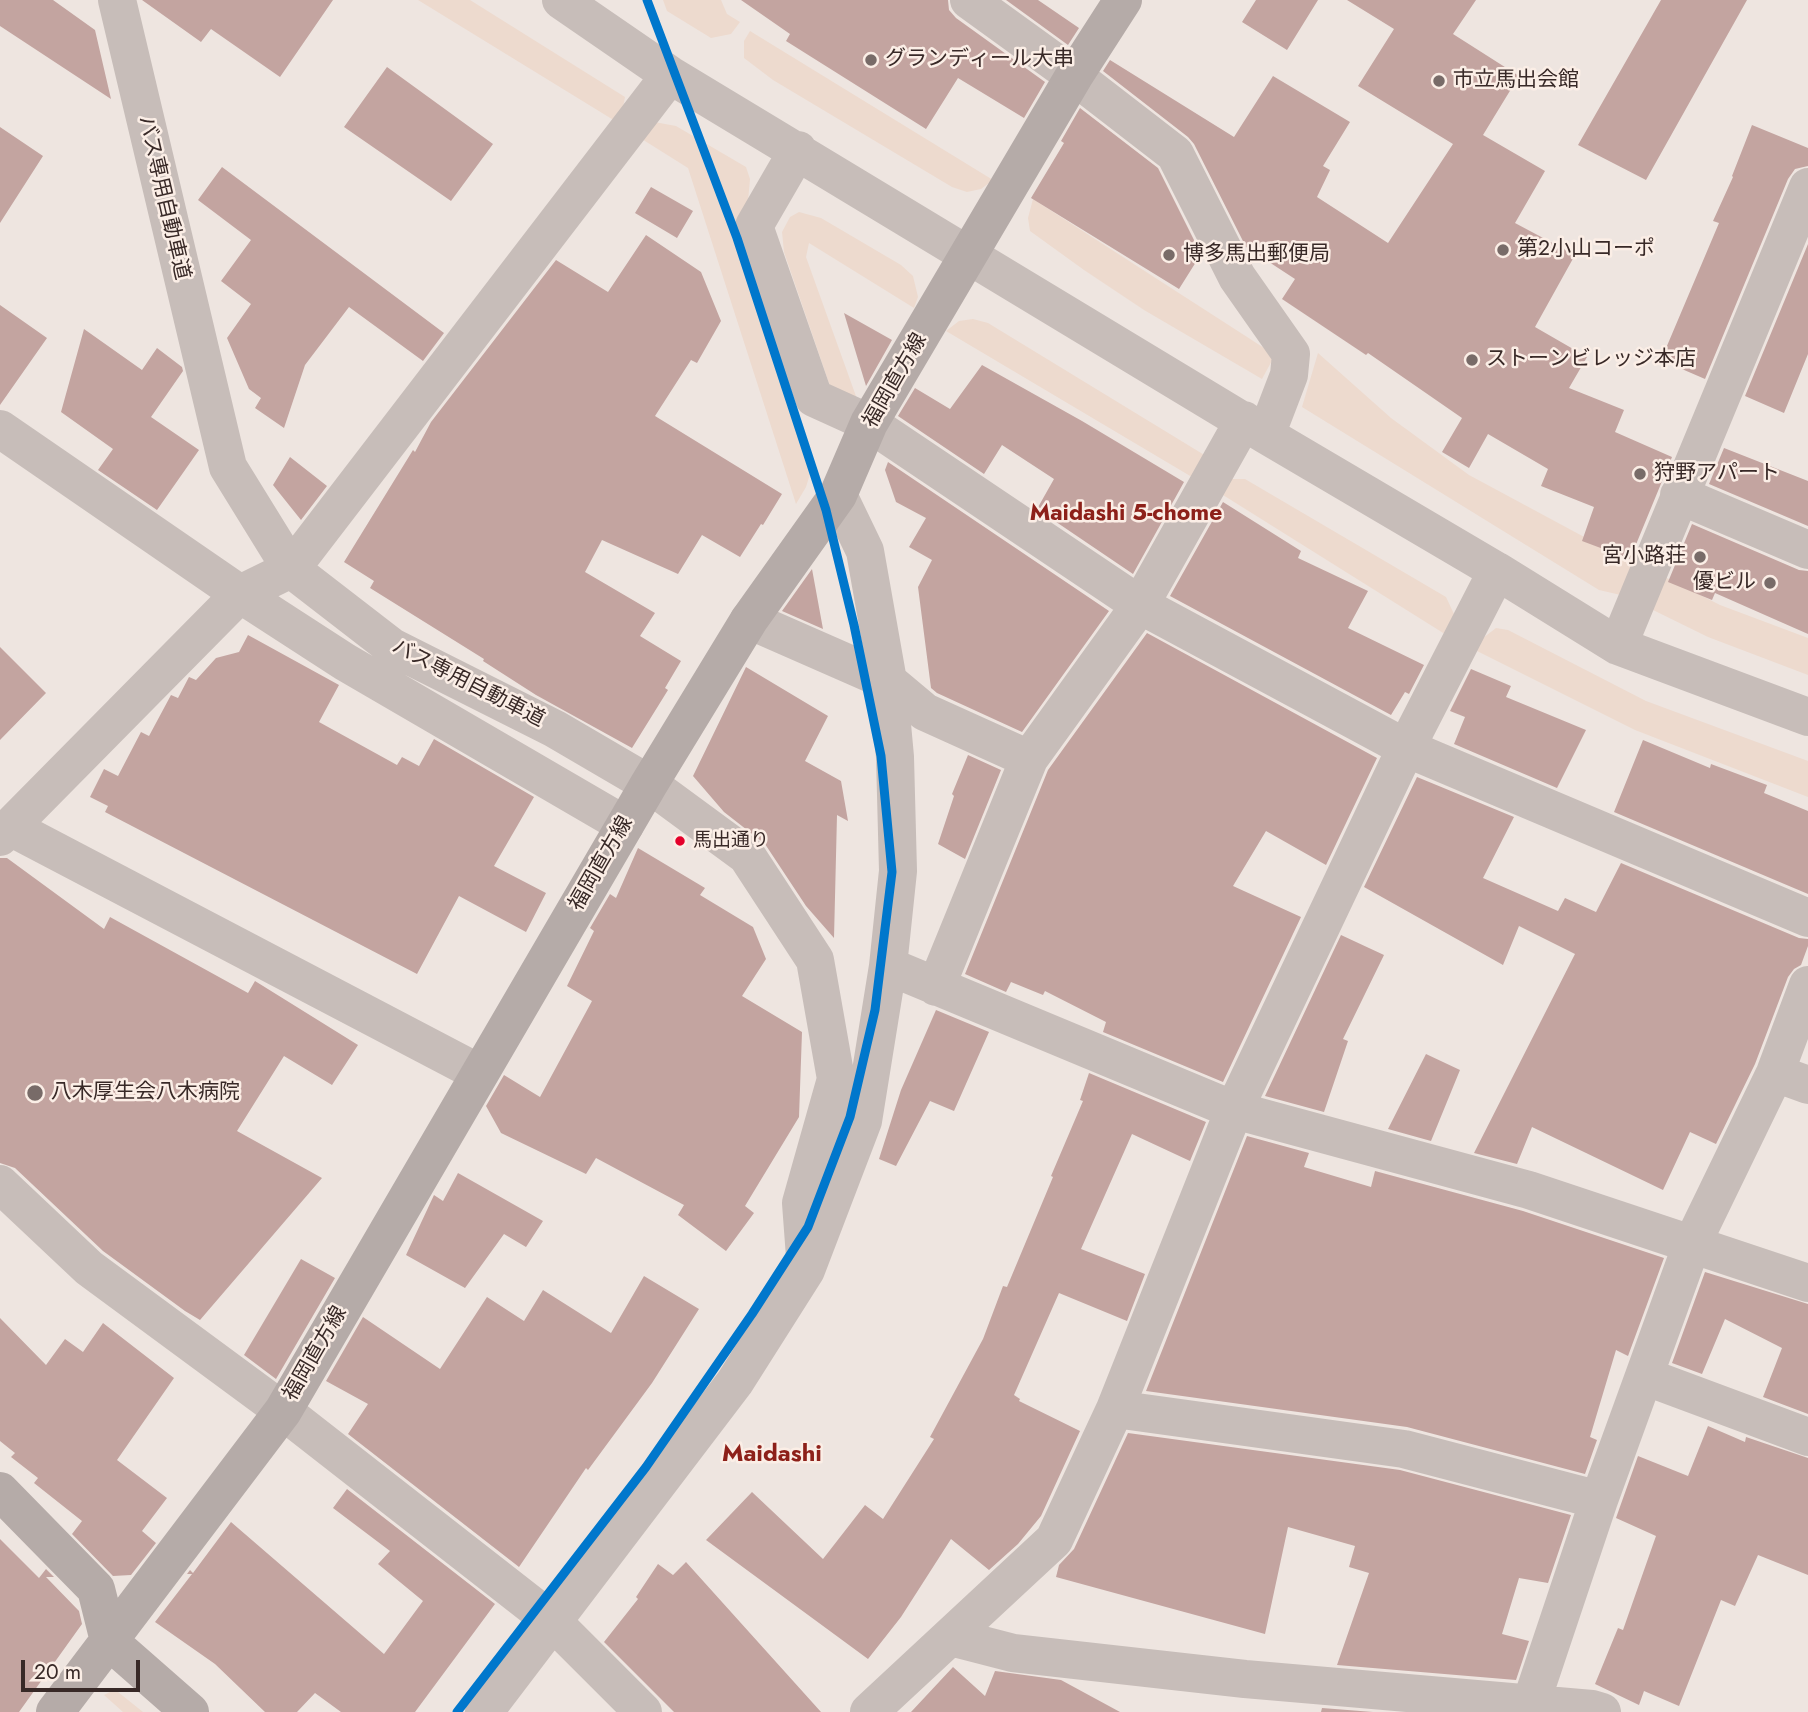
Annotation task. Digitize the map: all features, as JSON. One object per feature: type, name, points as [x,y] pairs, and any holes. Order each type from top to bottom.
[{"type":"main road","name":"福岡直方線","points":[[55,1712],[283,1410],[649,784],[749,620],[838,495],[869,423],[1074,76],[1124,0]]},
{"type":"main road","points":[[0,1491],[96,1589],[109,1641],[190,1712]]},
{"type":"street","name":"バス専用自動車道","points":[[117,0],[228,467],[291,569],[392,647],[555,729],[649,784],[747,856],[815,960],[836,1079],[802,1203],[806,1270]]},
{"type":"street","points":[[561,0],[612,14],[670,75],[1618,646],[1808,717]]},
{"type":"street","points":[[936,987],[1029,760],[1140,605],[1255,428],[1289,375],[1291,354],[1237,277],[1175,154],[969,0]]},
{"type":"street","points":[[479,1073],[5,832],[240,594],[291,569],[670,75]]},
{"type":"street","points":[[798,150],[754,226],[814,398],[869,423],[1140,605],[1406,748],[1808,918]]},
{"type":"street","points":[[1618,646],[1808,187]]},
{"type":"street","points":[[0,429],[240,594],[345,662],[625,825]]},
{"type":"street","points":[[484,1712],[735,1382],[806,1270],[863,1121],[888,966],[898,871],[895,757],[888,681],[866,551],[838,495]]},
{"type":"street","points":[[1679,495],[1808,550]]},
{"type":"street","points":[[869,1712],[1054,1540],[1115,1409],[1234,1110],[1406,748],[1497,571]]},
{"type":"street","points":[[749,620],[888,681],[925,712],[1029,760]]},
{"type":"street","points":[[888,966],[1234,1110],[1529,1190],[1808,1283]]},
{"type":"street","points":[[1530,1708],[1598,1500],[1692,1244],[1791,1079],[1808,985]]},
{"type":"street","points":[[0,1184],[89,1268],[283,1410],[552,1621],[643,1712]]},
{"type":"street","points":[[1644,1376],[1808,1437]]},
{"type":"street","points":[[1115,1409],[1404,1449],[1598,1500]]},
{"type":"street","points":[[951,1637],[1013,1653],[1054,1658],[1530,1708],[1592,1709],[1602,1712]]},
{"type":"shaded area","points":[[418,0],[470,0],[625,97],[620,124]]},
{"type":"shaded area","points":[[663,0],[721,0],[727,14],[740,22],[731,34],[711,38],[667,11]]},
{"type":"shaded area","points":[[750,31],[993,180],[981,189],[967,192],[952,187],[773,80],[744,58],[744,41]]},
{"type":"shaded area","points":[[649,121],[676,126],[746,167],[750,179],[747,212],[739,227],[739,253],[814,461],[806,487],[796,504],[688,168],[637,136]]},
{"type":"shaded area","points":[[1033,199],[1275,355],[1262,379],[1144,310],[1030,231],[1028,218]]},
{"type":"shaded area","points":[[799,212],[821,218],[901,265],[913,276],[918,297],[914,308],[809,243],[806,257],[857,399],[833,395],[784,252],[782,232],[790,217]]},
{"type":"shaded area","points":[[973,319],[988,323],[1206,456],[1202,483],[946,331],[959,321]]},
{"type":"shaded area","points":[[1318,353],[1391,418],[1469,475],[1640,567],[1625,596],[1599,590],[1302,407]]},
{"type":"shaded area","points":[[1227,479],[1245,479],[1446,597],[1454,614],[1448,636],[1215,490]]},
{"type":"shaded area","points":[[1655,572],[1720,605],[1808,638],[1808,675],[1708,637],[1653,610]]},
{"type":"shaded area","points":[[1496,628],[1508,630],[1646,701],[1808,761],[1808,797],[1635,730],[1477,651],[1483,638]]},
{"type":"shaded area","points":[[112,1691],[118,1692],[143,1712],[123,1712],[104,1695]]},
{"type":"building","points":[[0,0],[53,0],[95,30],[111,99],[0,26]]},
{"type":"building","points":[[142,0],[333,0],[280,77],[211,29],[201,42]]},
{"type":"building","points":[[741,0],[948,0],[949,10],[956,18],[1045,82],[1024,118],[958,78],[926,129],[786,41],[790,34]]},
{"type":"building","points":[[1006,0],[1038,0],[1079,28],[1068,45]]},
{"type":"building","points":[[1256,0],[1318,0],[1287,50],[1242,22]]},
{"type":"building","points":[[1347,0],[1476,0],[1453,34],[1519,76],[1483,135],[1545,171],[1515,223],[1575,255],[1535,327],[1587,357],[1569,388],[1624,410],[1615,432],[1672,457],[1630,559],[1582,541],[1594,507],[1541,486],[1548,469],[1488,434],[1469,468],[1442,452],[1462,418],[1368,353],[1366,355],[1282,299],[1295,279],[1246,247],[1194,144],[1103,71],[1110,60],[1234,137],[1273,76],[1350,122],[1323,166],[1330,170],[1317,197],[1388,243],[1453,144],[1358,86],[1394,29]]},
{"type":"building","points":[[1661,0],[1747,0],[1646,180],[1578,145]]},
{"type":"building","points":[[387,67],[493,144],[451,201],[344,127]]},
{"type":"building","points":[[1080,108],[1158,168],[1201,254],[1179,289],[1031,198],[1064,143],[1061,141]]},
{"type":"building","points":[[1752,125],[1808,148],[1808,166],[1795,169],[1788,179],[1705,379],[1661,360],[1719,223],[1713,221]]},
{"type":"building","points":[[0,127],[43,156],[0,223]]},
{"type":"building","points":[[222,167],[444,333],[423,361],[349,307],[305,365],[284,428],[255,408],[261,398],[249,389],[227,338],[251,304],[221,281],[251,240],[198,200]]},
{"type":"building","points":[[651,187],[693,211],[677,238],[635,213]]},
{"type":"building","points":[[646,235],[701,272],[721,321],[697,363],[691,360],[655,416],[782,494],[740,557],[702,535],[678,574],[602,540],[585,572],[655,613],[640,636],[681,661],[665,688],[668,690],[632,748],[536,695],[483,661],[484,659],[370,588],[374,581],[344,562],[413,450],[415,452],[431,422],[556,260],[608,292]]},
{"type":"building","points":[[1808,244],[1808,354],[1784,413],[1745,396]]},
{"type":"building","points":[[0,305],[47,338],[0,405]]},
{"type":"building","points":[[844,313],[892,340],[866,386],[856,353]]},
{"type":"building","points":[[84,329],[142,370],[157,348],[182,367],[183,371],[151,417],[199,450],[157,510],[98,470],[113,449],[61,412]]},
{"type":"building","points":[[982,365],[1184,482],[1133,574],[1037,509],[1054,479],[1002,445],[984,474],[898,416],[915,388],[950,409]]},
{"type":"building","points":[[1724,448],[1808,481],[1808,526],[1709,484]]},
{"type":"building","points":[[290,457],[327,486],[301,520],[273,485]]},
{"type":"building","points":[[888,462],[1109,611],[1022,732],[931,688],[918,587],[932,560],[909,547],[926,518],[896,502],[885,470]]},
{"type":"building","points":[[1223,502],[1301,551],[1298,558],[1368,591],[1348,628],[1424,665],[1409,694],[1405,692],[1391,715],[1170,596]]},
{"type":"building","points":[[1692,524],[1799,570],[1808,571],[1808,634],[1715,593],[1712,600],[1668,582]]},
{"type":"building","points":[[812,569],[823,629],[782,611]]},
{"type":"building","points":[[1147,633],[1377,758],[1326,865],[1266,831],[1233,886],[1301,917],[1223,1082],[1103,1032],[1106,1022],[1045,991],[1043,995],[1011,982],[1006,992],[965,974],[1048,770]]},
{"type":"building","points":[[248,635],[339,685],[319,722],[397,765],[402,757],[419,766],[434,739],[534,797],[494,866],[546,893],[526,932],[459,896],[417,974],[105,812],[108,806],[90,797],[104,769],[118,776],[141,732],[149,736],[171,695],[178,698],[189,677],[196,680],[216,658],[239,652]]},
{"type":"building","points":[[0,647],[46,693],[0,740]]},
{"type":"building","points":[[746,667],[828,716],[805,761],[841,781],[848,821],[837,815],[834,938],[806,906],[765,844],[724,812],[693,776]]},
{"type":"building","points":[[1471,669],[1511,686],[1506,697],[1586,730],[1557,788],[1454,744],[1465,717],[1450,711]]},
{"type":"building","points":[[1643,740],[1710,768],[1711,764],[1767,785],[1764,793],[1808,811],[1808,894],[1614,812]]},
{"type":"building","points":[[968,755],[1001,770],[965,859],[938,844],[954,796],[952,794]]},
{"type":"building","points":[[1417,777],[1514,817],[1483,878],[1558,911],[1565,898],[1596,912],[1621,863],[1799,938],[1808,939],[1801,965],[1788,977],[1755,1064],[1716,1144],[1690,1132],[1663,1190],[1532,1127],[1517,1164],[1474,1153],[1575,954],[1519,926],[1503,965],[1364,887]]},
{"type":"building","points":[[638,848],[705,888],[700,895],[753,927],[766,959],[742,996],[802,1032],[799,1117],[745,1206],[754,1213],[726,1251],[678,1215],[684,1205],[596,1158],[586,1174],[501,1133],[486,1106],[504,1075],[540,1097],[592,1001],[567,986],[594,931],[590,928],[610,894],[616,898]]},
{"type":"building","points":[[0,858],[7,858],[104,929],[110,917],[248,993],[255,981],[358,1045],[332,1085],[284,1056],[237,1131],[322,1178],[200,1320],[103,1251],[15,1168],[0,1163]]},
{"type":"building","points":[[1341,935],[1384,955],[1343,1039],[1348,1041],[1324,1112],[1265,1096]]},
{"type":"building","points":[[936,1010],[989,1032],[954,1111],[930,1101],[896,1166],[879,1159],[901,1090]]},
{"type":"building","points":[[1426,1054],[1460,1070],[1431,1141],[1388,1129]]},
{"type":"building","points":[[1089,1073],[1206,1122],[1190,1161],[1132,1134],[1081,1249],[1145,1274],[1127,1321],[1059,1293],[1014,1395],[1019,1401],[1080,1431],[1041,1516],[1018,1544],[989,1570],[951,1539],[901,1617],[868,1659],[706,1540],[752,1492],[823,1559],[865,1505],[883,1519],[934,1439],[930,1437],[983,1339],[1003,1286],[1007,1287],[1053,1177],[1051,1176],[1083,1101],[1080,1100]]},
{"type":"building","points":[[1247,1136],[1309,1153],[1304,1167],[1371,1187],[1375,1171],[1523,1211],[1664,1258],[1628,1356],[1616,1350],[1590,1437],[1597,1440],[1585,1474],[1407,1427],[1146,1391]]},
{"type":"building","points":[[458,1173],[543,1221],[526,1247],[504,1234],[465,1288],[406,1255],[434,1195],[443,1201]]},
{"type":"building","points":[[301,1259],[335,1278],[276,1379],[244,1355]]},
{"type":"building","points":[[1705,1272],[1808,1304],[1808,1414],[1763,1397],[1782,1348],[1725,1319],[1702,1374],[1672,1363]]},
{"type":"building","points":[[644,1276],[699,1309],[652,1383],[588,1470],[586,1468],[519,1567],[348,1434],[368,1404],[326,1381],[363,1317],[440,1369],[487,1297],[524,1321],[543,1290],[611,1333]]},
{"type":"building","points":[[0,1318],[46,1365],[65,1339],[83,1352],[103,1323],[174,1378],[117,1460],[167,1498],[142,1531],[156,1543],[131,1575],[113,1576],[72,1534],[82,1521],[34,1483],[38,1478],[11,1457],[15,1453],[0,1441]]},
{"type":"building","points":[[1708,1426],[1745,1442],[1746,1437],[1808,1458],[1808,1575],[1758,1555],[1735,1606],[1721,1600],[1679,1706],[1644,1691],[1639,1705],[1595,1684],[1618,1628],[1623,1630],[1656,1536],[1616,1518],[1638,1456],[1688,1476]]},
{"type":"building","points":[[1128,1433],[1400,1470],[1571,1515],[1548,1583],[1519,1578],[1502,1634],[1529,1641],[1516,1680],[1337,1665],[1369,1573],[1349,1567],[1355,1546],[1288,1527],[1265,1634],[1056,1577],[1059,1565],[1074,1549]]},
{"type":"building","points":[[347,1489],[495,1604],[415,1712],[341,1712],[315,1693],[297,1712],[265,1712],[215,1664],[155,1622],[192,1574],[187,1574],[190,1570],[193,1573],[231,1522],[384,1654],[423,1601],[378,1564],[390,1551],[333,1508]]},
{"type":"building","points":[[0,1539],[39,1578],[46,1569],[54,1577],[46,1577],[79,1611],[82,1624],[19,1712],[0,1712]]},
{"type":"building","points":[[686,1562],[821,1712],[674,1712],[604,1642],[638,1599],[636,1597],[658,1564],[673,1575]]},
{"type":"building","points":[[953,1667],[985,1696],[995,1671],[1061,1680],[1120,1712],[911,1712]]},
{"type":"building","points":[[1322,1708],[1373,1712],[1321,1712]]},
{"type":"transit line","points":[[457,1712],[646,1467],[752,1314],[808,1227],[850,1117],[875,1010],[892,872],[881,756],[854,625],[826,510],[737,238],[647,0]]},
{"type":"place","name":"グランディール大串","points":[[871,60]]},
{"type":"place","name":"市立馬出会館","points":[[1439,81]]},
{"type":"place","name":"第2小山コーポ","points":[[1503,250]]},
{"type":"place","name":"博多馬出郵便局","points":[[1169,255]]},
{"type":"place","name":"ストーンビレッジ本店","points":[[1472,360]]},
{"type":"place","name":"狩野アパート","points":[[1640,474]]},
{"type":"place","name":"宮小路荘","points":[[1700,557]]},
{"type":"place","name":"優ビル","points":[[1770,583]]},
{"type":"place","name":"馬出通り","points":[[680,841]]},
{"type":"place","name":"八木厚生会八木病院","points":[[35,1093]]},
{"type":"district","name":"Maidashi 5-chome","points":[[1126,514]]},
{"type":"district","name":"Maidashi","points":[[772,1455]]}]
